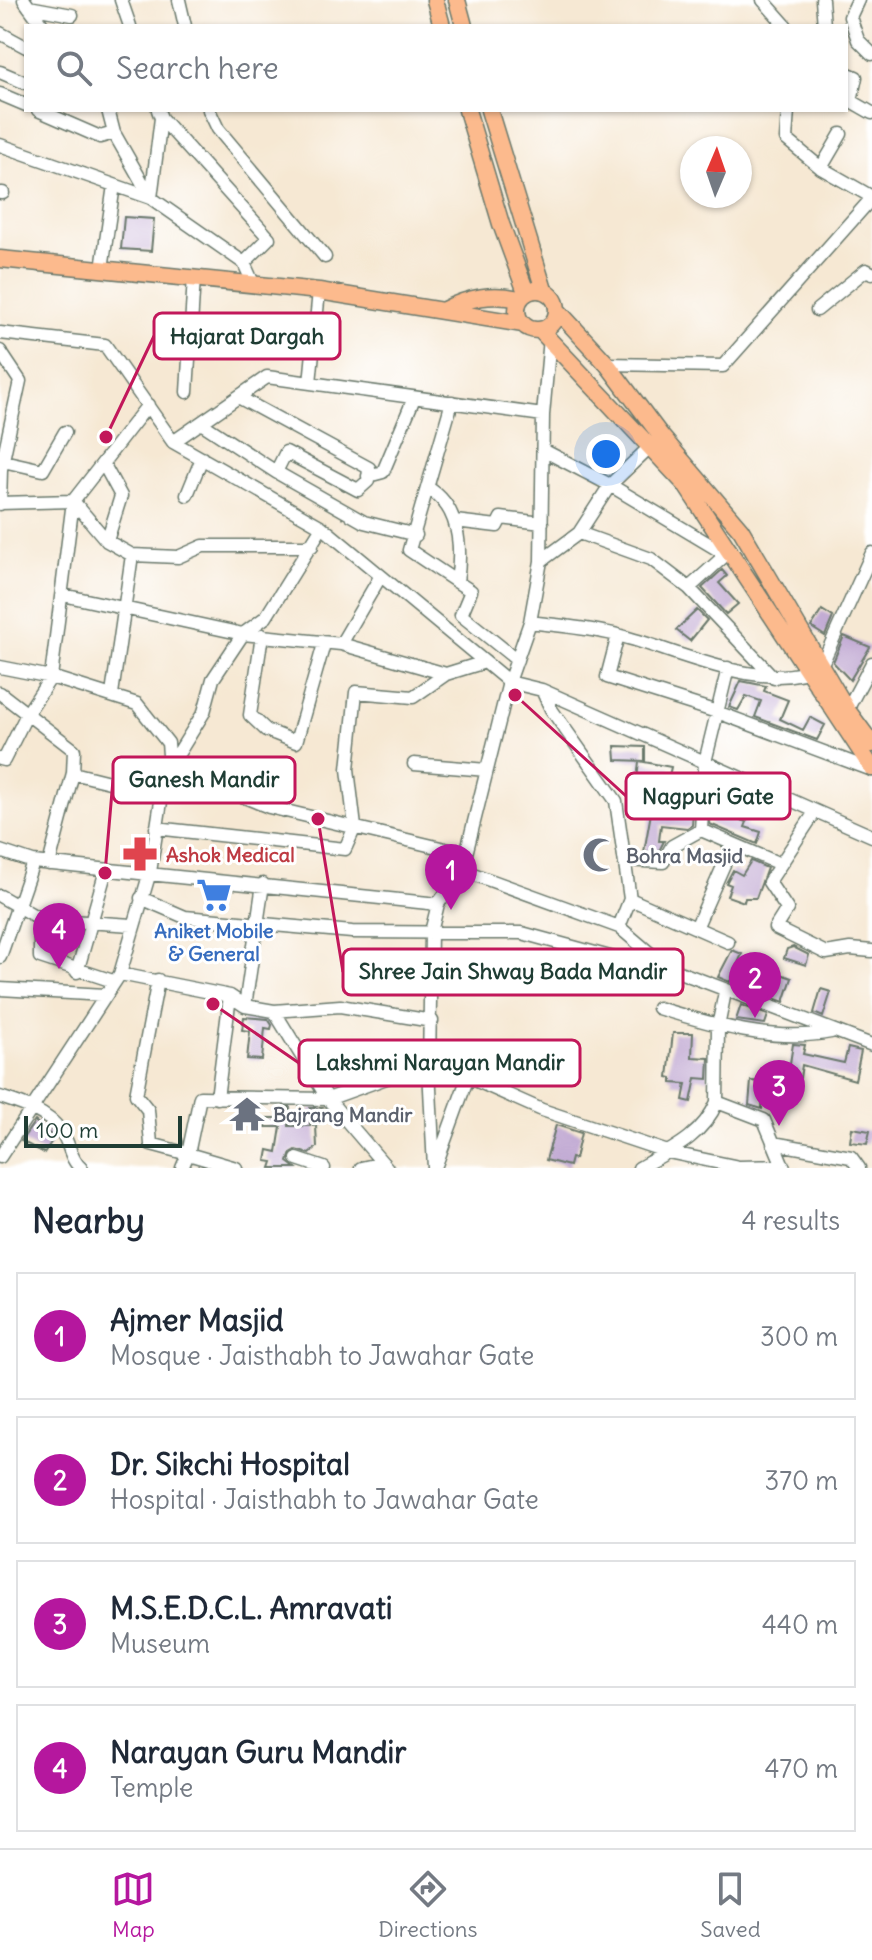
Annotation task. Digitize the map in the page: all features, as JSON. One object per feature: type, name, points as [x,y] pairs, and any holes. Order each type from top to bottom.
[{"type":"main road","points":[[435,0],[441,24]]},
{"type":"main road","points":[[457,0],[463,24]]},
{"type":"main road","points":[[468,112],[523,296],[518,317],[523,324]]},
{"type":"main road","points":[[490,112],[544,290],[552,295],[558,311],[607,364],[729,552],[814,670],[872,743]]},
{"type":"main road","points":[[0,259],[319,291],[523,324],[545,334],[741,530],[814,670],[872,769]]},
{"type":"main road","points":[[444,310],[468,299],[523,296],[544,290]]},
{"type":"main road","points":[[545,334],[558,311]]},
{"type":"street","points":[[121,0],[129,24]]},
{"type":"street","points":[[179,0],[185,24]]},
{"type":"street","points":[[763,0],[784,24]]},
{"type":"street","points":[[822,0],[824,24]]},
{"type":"street","points":[[858,0],[850,17],[858,40],[872,54]]},
{"type":"street","points":[[26,3],[72,15]]},
{"type":"street","points":[[26,3],[42,24]]},
{"type":"street","points":[[0,33],[24,46]]},
{"type":"street","points":[[0,72],[24,82]]},
{"type":"street","points":[[848,74],[856,77],[851,101],[872,113]]},
{"type":"street","points":[[0,94],[24,104]]},
{"type":"street","points":[[43,112],[100,137],[114,133]]},
{"type":"street","points":[[109,112],[114,133],[151,198]]},
{"type":"street","points":[[210,112],[218,129],[325,257]]},
{"type":"street","points":[[607,364],[723,366],[872,197],[821,168],[786,139],[788,112]]},
{"type":"street","points":[[151,198],[159,114]]},
{"type":"street","points":[[159,114],[269,238],[244,263]]},
{"type":"street","points":[[821,168],[841,134]]},
{"type":"street","points":[[0,145],[151,198],[244,263],[253,283]]},
{"type":"street","points":[[102,269],[114,185]]},
{"type":"street","points":[[817,310],[866,270],[872,273]]},
{"type":"street","points":[[187,392],[194,277]]},
{"type":"street","points":[[310,383],[319,291]]},
{"type":"street","points":[[0,333],[105,345],[173,442],[322,527],[509,682],[542,690],[872,836]]},
{"type":"street","points":[[434,1168],[429,1069],[431,932],[438,904],[462,870],[509,682],[530,622],[541,561],[545,334]]},
{"type":"street","points":[[0,351],[20,381],[2,466],[0,503],[73,501]]},
{"type":"street","points":[[173,442],[267,377],[543,415]]},
{"type":"street","points":[[240,398],[369,468],[368,481],[358,490],[286,452],[276,472]]},
{"type":"street","points":[[368,476],[383,472],[414,398]]},
{"type":"street","points":[[452,402],[416,535],[409,550],[471,591],[461,615],[517,660]]},
{"type":"street","points":[[0,775],[2,760],[51,677],[73,501],[148,405]]},
{"type":"street","points":[[201,423],[276,472],[364,522],[416,535]]},
{"type":"street","points":[[2,466],[43,470],[65,432]]},
{"type":"street","points":[[541,561],[579,533],[610,485],[656,442]]},
{"type":"street","points":[[543,450],[729,552],[689,588]]},
{"type":"street","points":[[187,495],[202,458]]},
{"type":"street","points":[[103,463],[121,496],[107,541]]},
{"type":"street","points":[[428,488],[444,498],[455,521],[457,582]]},
{"type":"street","points":[[73,501],[107,541],[132,555],[178,557],[203,546],[312,546]]},
{"type":"street","points":[[455,521],[497,526],[501,518],[542,523]]},
{"type":"street","points":[[0,1157],[117,977],[150,872],[162,795],[170,767],[204,712],[213,679],[243,634],[266,617],[322,527]]},
{"type":"street","points":[[579,533],[651,559],[689,588],[774,678]]},
{"type":"street","points":[[112,694],[132,555]]},
{"type":"street","points":[[530,622],[618,635],[728,668],[774,678],[814,670],[872,555]]},
{"type":"street","points":[[341,644],[380,577]]},
{"type":"street","points":[[63,595],[243,634],[341,644],[446,674]]},
{"type":"street","points":[[262,635],[250,715],[266,730],[296,742],[324,644]]},
{"type":"street","points":[[618,635],[607,677],[717,712],[872,769]]},
{"type":"street","points":[[156,828],[345,849],[355,827],[348,769],[356,692],[413,697],[446,674],[485,662]]},
{"type":"street","points":[[0,667],[51,677],[137,704],[168,743],[170,767]]},
{"type":"street","points":[[701,830],[705,762],[728,668]]},
{"type":"street","points":[[847,710],[870,670]]},
{"type":"street","points":[[542,690],[551,709],[616,801],[630,899],[619,927]]},
{"type":"street","points":[[0,693],[74,750],[73,773],[49,864]]},
{"type":"street","points":[[414,764],[487,770]]},
{"type":"street","points":[[170,767],[269,807],[466,854]]},
{"type":"street","points":[[73,773],[162,795]]},
{"type":"street","points":[[815,812],[769,882],[787,909],[775,928],[826,953],[850,949],[872,951]]},
{"type":"street","points":[[625,860],[663,862],[672,846],[701,830]]},
{"type":"street","points":[[701,830],[780,864]]},
{"type":"street","points":[[696,928],[733,844]]},
{"type":"street","points":[[0,851],[49,864],[438,904]]},
{"type":"street","points":[[0,957],[33,862]]},
{"type":"street","points":[[77,972],[106,870]]},
{"type":"street","points":[[462,870],[619,927],[666,967],[725,992],[872,1045]]},
{"type":"street","points":[[245,1006],[263,884]]},
{"type":"street","points":[[0,896],[40,919],[132,925]]},
{"type":"street","points":[[141,898],[185,917],[352,932],[522,933],[643,966],[666,967]]},
{"type":"street","points":[[630,899],[728,942]]},
{"type":"street","points":[[40,919],[40,957],[77,972],[158,980],[230,996],[245,1006],[274,1011],[340,1006],[432,1021]]},
{"type":"street","points":[[158,980],[136,1095],[148,1110],[151,1144],[236,1168]]},
{"type":"street","points":[[0,989],[105,995]]},
{"type":"street","points":[[639,1168],[668,1152],[708,1122],[717,1102],[718,1027],[725,992]]},
{"type":"street","points":[[217,1098],[230,996]]},
{"type":"street","points":[[658,1008],[718,1027],[807,1037],[834,1031]]},
{"type":"street","points":[[274,1011],[328,1099],[385,1165]]},
{"type":"street","points":[[182,1168],[200,1097],[328,1099],[403,1072],[429,1069],[450,1069],[542,1110],[668,1152],[739,1167],[783,1167],[764,1120],[717,1102]]},
{"type":"street","points":[[434,1168],[468,1077]]},
{"type":"street","points":[[0,1097],[31,1107],[61,1130],[76,1164],[81,1168]]},
{"type":"street","points":[[773,1143],[851,1157],[859,1168]]},
{"type":"street","points":[[297,1159],[324,1168]]},
{"type":"street","points":[[361,1168],[385,1165]]},
{"type":"building","points":[[124,217],[154,219],[151,251],[121,249]]},
{"type":"building","points":[[722,570],[727,576],[719,583],[738,604],[726,614],[702,588]]},
{"type":"building","points":[[697,610],[707,620],[690,641],[676,630]]},
{"type":"building","points":[[822,610],[833,617],[825,636],[811,627]]},
{"type":"building","points":[[844,636],[870,647],[850,680],[833,662]]},
{"type":"building","points":[[741,681],[766,686],[764,691],[788,700],[780,719],[803,730],[810,717],[825,725],[817,740],[755,717],[761,701],[746,696],[738,710],[729,707]]},
{"type":"building","points":[[615,746],[645,747],[645,761],[616,760]]},
{"type":"building","points":[[639,761],[671,767],[664,798],[639,796],[636,790]]},
{"type":"building","points":[[713,776],[736,786],[723,813],[747,822],[745,827],[761,832],[757,844],[710,824]]},
{"type":"building","points":[[690,811],[693,811],[692,825],[687,828],[661,825],[659,841],[664,841],[658,853],[644,852],[651,813],[690,816]]},
{"type":"building","points":[[751,861],[767,868],[756,898],[745,898],[744,902],[727,896],[731,885],[726,883],[733,870],[742,875]]},
{"type":"building","points":[[793,947],[809,955],[806,965],[784,958],[787,949]]},
{"type":"building","points":[[732,950],[742,954],[730,982],[718,977]]},
{"type":"building","points":[[781,974],[792,978],[784,1002],[773,998]]},
{"type":"building","points":[[821,989],[831,992],[823,1017],[814,1013]]},
{"type":"building","points":[[741,1005],[768,1015],[765,1024],[736,1020]]},
{"type":"building","points":[[244,1017],[268,1019],[272,1025],[271,1029],[265,1028],[262,1060],[247,1059],[250,1031],[242,1030]]},
{"type":"building","points":[[673,1033],[693,1033],[692,1057],[709,1058],[708,1079],[696,1078],[691,1102],[683,1100],[686,1084],[672,1083],[672,1078],[668,1077]]},
{"type":"building","points":[[793,1044],[805,1045],[803,1054],[844,1063],[848,1048],[861,1051],[855,1080],[802,1065],[800,1078],[788,1076]]},
{"type":"building","points":[[751,1081],[764,1082],[762,1109],[749,1105]]},
{"type":"building","points":[[284,1107],[290,1107],[289,1126],[310,1126],[310,1108],[323,1108],[330,1119],[312,1126],[316,1126],[317,1147],[309,1154],[296,1150],[291,1153],[288,1162],[296,1168],[271,1168],[273,1162],[266,1161],[268,1150],[277,1152],[281,1127],[266,1127],[267,1118],[282,1118]]},
{"type":"building","points":[[35,1121],[54,1138],[44,1153],[21,1141]]},
{"type":"building","points":[[556,1125],[581,1133],[575,1159],[571,1158],[569,1166],[546,1160]]},
{"type":"building","points":[[852,1128],[870,1131],[867,1144],[850,1142]]},
{"type":"place","name":"Hajarat Dargah","points":[[106,437]]},
{"type":"place","name":"Nagpuri Gate","points":[[515,695]]},
{"type":"place","name":"Shree Jain Shway Bada Mandir","points":[[318,819]]},
{"type":"place","name":"Ashok Medical","points":[[140,854]]},
{"type":"place","name":"Bohra Masjid","points":[[600,855]]},
{"type":"place","name":"Ganesh Mandir","points":[[105,873]]},
{"type":"place","name":"Aniket Mobile & General","points":[[214,895]]},
{"type":"place","name":"Ajmer Masjid","points":[[451,910]]},
{"type":"place","name":"Narayan Guru Mandir","points":[[59,969]]},
{"type":"place","name":"Lakshmi Narayan Mandir","points":[[213,1004]]},
{"type":"place","name":"Dr. Sikchi Hospital","points":[[755,1018]]},
{"type":"place","name":"Bajrang Mandir","points":[[247,1114]]},
{"type":"place","name":"M.S.E.D.C.L. Amravati","points":[[779,1126]]}]
